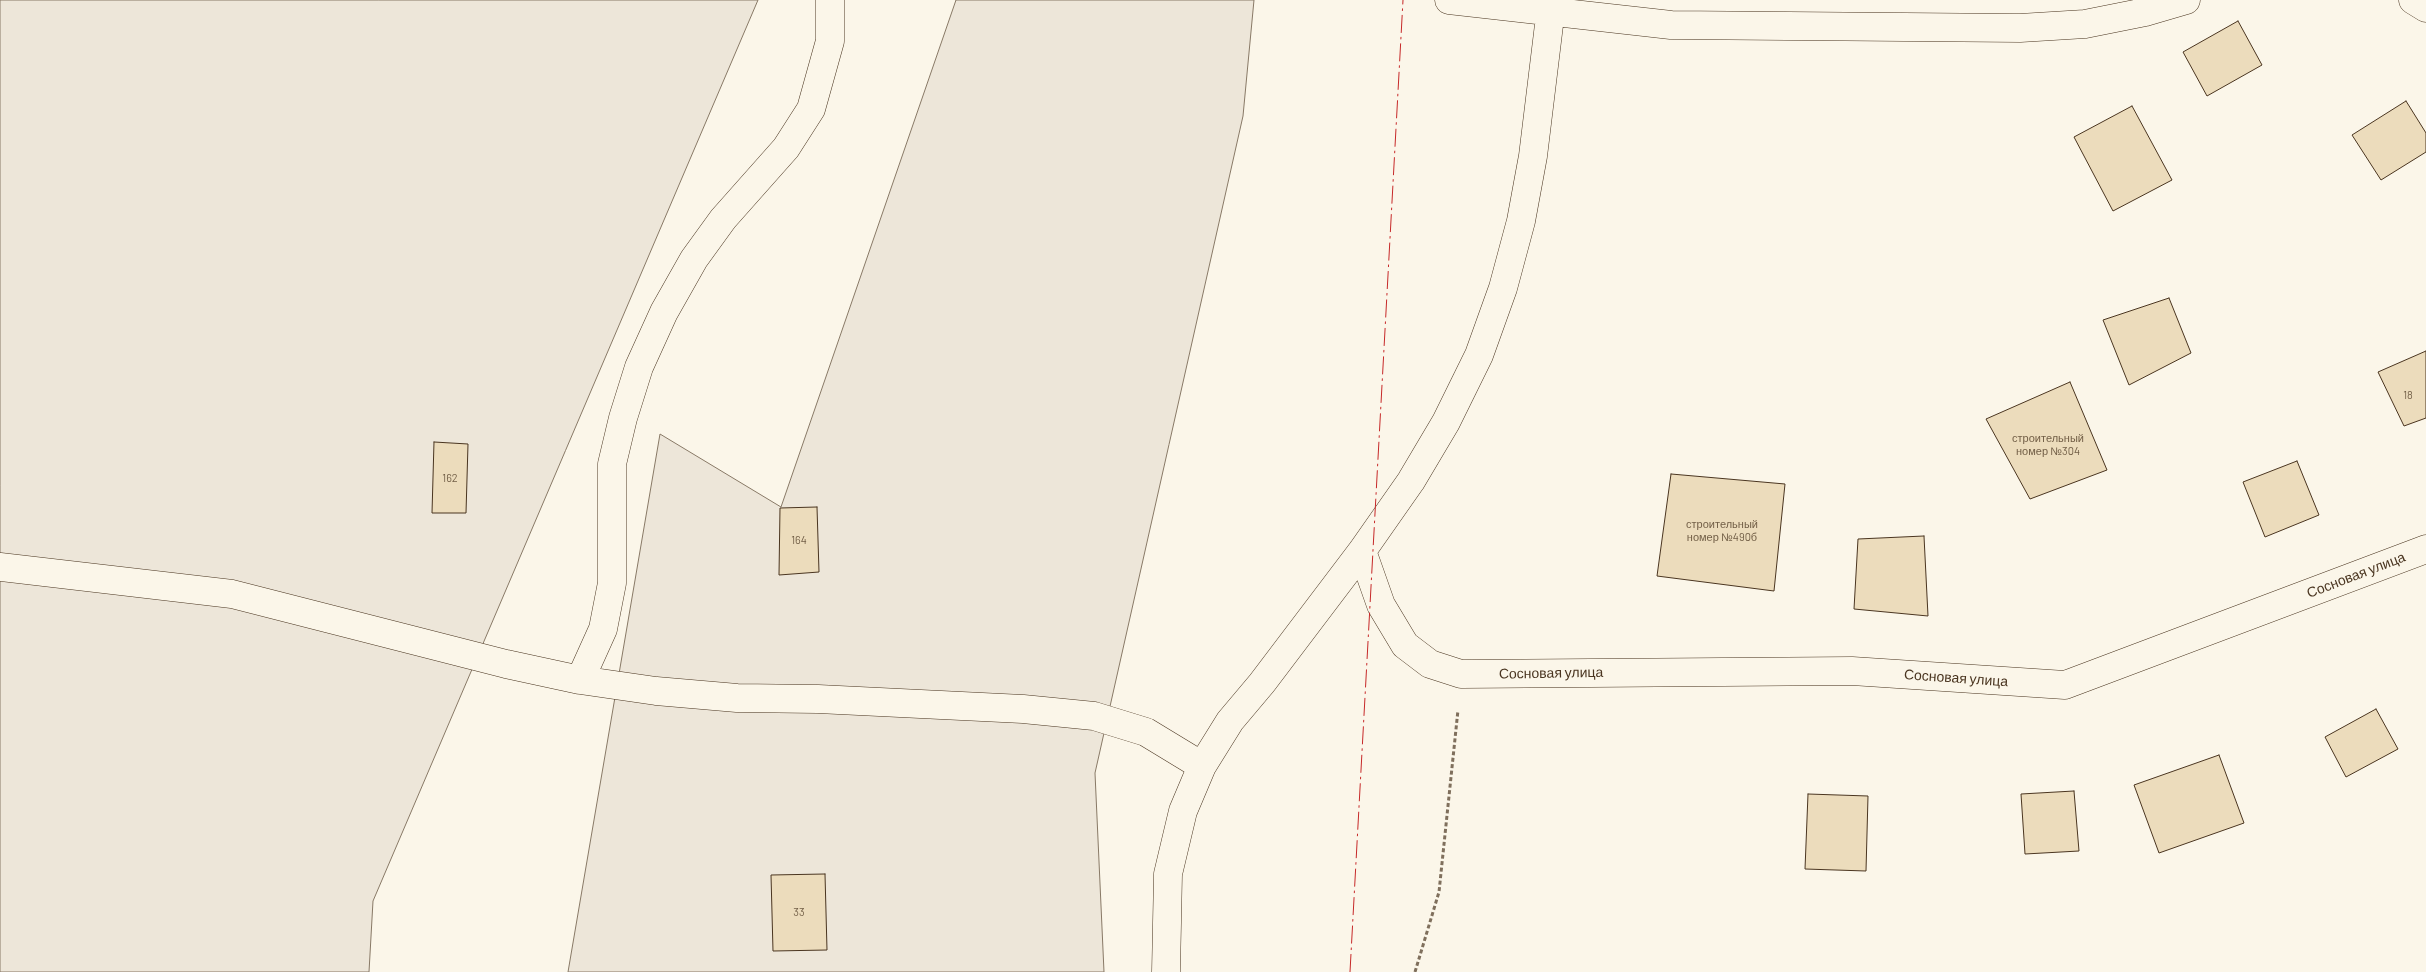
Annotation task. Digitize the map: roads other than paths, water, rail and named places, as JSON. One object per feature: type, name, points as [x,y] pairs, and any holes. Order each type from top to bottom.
[{"type":"street","points":[[580,680],[603,630],[610,592],[612,464],[623,418],[639,367],[664,312],[694,259],[723,219],[786,148],[811,110],[830,41],[830,0]]},
{"type":"street","points":[[1449,0],[1552,5],[1671,25],[2020,28],[2084,24],[2145,12],[2186,0]]},
{"type":"street","points":[[2413,0],[2426,8]]},
{"type":"street","points":[[1166,972],[1168,874],[1183,811],[1202,766],[1230,721],[1262,683],[1362,551],[1411,481],[1446,422],[1478,355],[1503,288],[1521,221],[1533,156],[1552,5]]},
{"type":"street","name":"Сосновая улица","points":[[1362,551],[1381,605],[1405,645],[1430,664],[1461,674],[1852,670],[2065,685],[2426,549]]},
{"type":"street","points":[[0,567],[232,594],[580,680],[656,691],[737,698],[818,699],[1013,708],[1094,716],[1146,732],[1202,766]]}]
